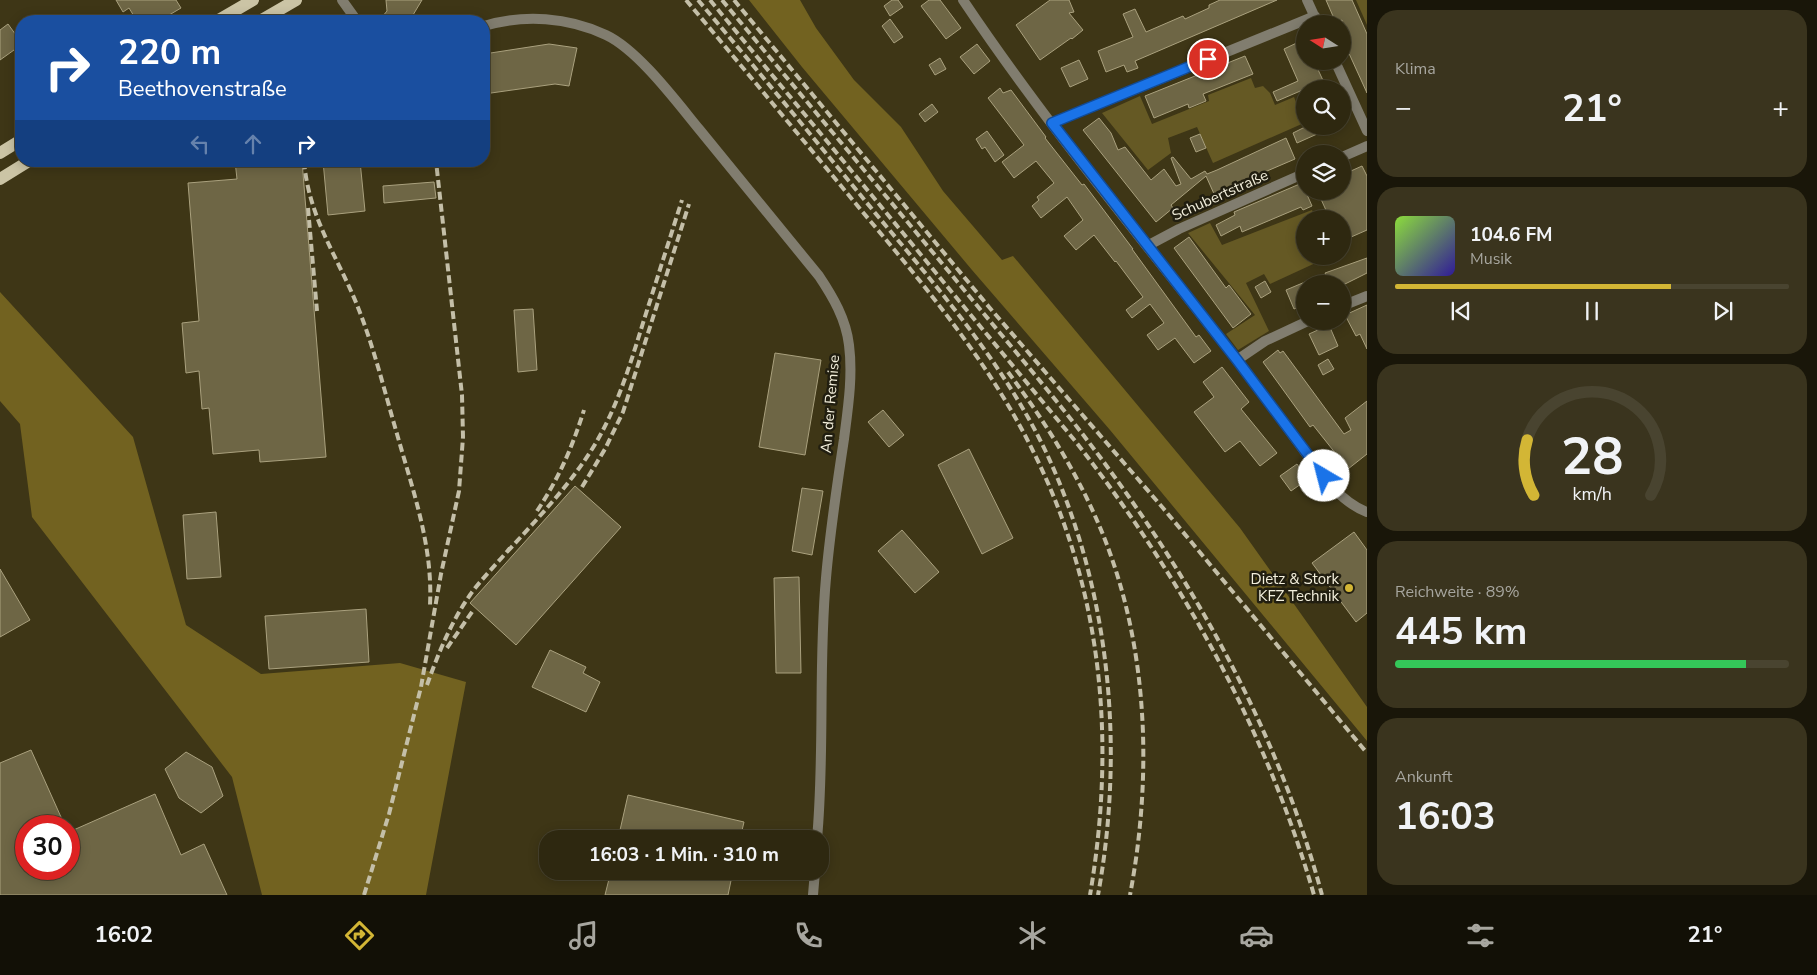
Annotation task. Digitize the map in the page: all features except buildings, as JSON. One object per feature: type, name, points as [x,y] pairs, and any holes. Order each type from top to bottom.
[{"type":"main road","points":[[227,15],[253,0]]},
{"type":"main road","points":[[270,15],[296,0]]},
{"type":"main road","points":[[0,153],[15,144]]},
{"type":"main road","points":[[0,179],[19,167]]},
{"type":"street","points":[[342,0],[353,15]]},
{"type":"street","points":[[963,0],[1011,70],[1335,489],[1359,509],[1367,512]]},
{"type":"street","points":[[1307,0],[1314,15]]},
{"type":"street","name":"An der Remise","points":[[490,25],[543,18],[565,21],[608,35],[626,49],[658,80],[819,276],[833,297],[844,322],[849,344],[851,367],[848,408],[827,560],[822,613],[821,770],[818,830]]},
{"type":"street","points":[[1052,123],[1296,28]]},
{"type":"street","points":[[1339,70],[1367,131]]},
{"type":"street","points":[[1351,153],[1367,146]]},
{"type":"street","name":"Schubertstraße","points":[[1147,246],[1178,229],[1296,177]]},
{"type":"street","points":[[1351,302],[1367,296]]},
{"type":"street","points":[[1237,360],[1265,341],[1296,327]]},
{"type":"street","points":[[813,895],[814,880]]},
{"type":"shaded area","points":[[749,0],[800,0],[816,28],[854,80],[901,127],[943,191],[1002,260],[1013,256],[1240,528],[1367,707],[1367,741],[1110,430],[972,270],[802,67]]},
{"type":"shaded area","points":[[1356,0],[1367,0],[1367,25]]},
{"type":"shaded area","points":[[1251,78],[1255,88],[1263,86],[1270,93],[1275,105],[1294,97],[1296,102],[1296,127],[1213,163],[1197,127],[1168,138],[1171,153],[1148,170],[1102,113],[1140,96],[1152,124],[1209,101],[1208,95]]},
{"type":"shaded area","points":[[1296,216],[1296,265],[1311,265],[1270,284],[1264,274],[1246,283],[1269,331],[1238,350],[1226,334],[1255,315],[1188,233],[1210,223],[1222,245]]},
{"type":"shaded area","points":[[0,292],[133,437],[186,625],[261,674],[400,663],[466,682],[426,895],[262,895],[232,777],[32,517],[20,424],[0,401]]},
{"type":"railway","points":[[686,0],[955,326],[1017,420],[1034,453],[1057,506],[1076,559],[1089,614],[1098,669],[1102,725],[1102,781],[1098,838],[1090,895]]},
{"type":"railway","points":[[698,0],[969,328],[1010,388],[1046,452],[1068,504],[1085,558],[1098,613],[1106,669],[1110,726],[1110,783],[1106,839],[1098,895]]},
{"type":"railway","points":[[710,0],[1076,442],[1115,494],[1151,547],[1217,657],[1246,715],[1294,833],[1314,895]]},
{"type":"railway","points":[[722,0],[1056,401],[1111,472],[1145,520],[1208,621],[1262,727],[1285,782],[1305,838],[1322,895]]},
{"type":"railway","points":[[734,0],[989,307],[1163,508],[1367,753]]},
{"type":"railway","points":[[305,167],[307,182],[318,220],[351,291],[370,341],[409,476],[425,540],[430,583],[430,605]]},
{"type":"railway","points":[[364,895],[389,814],[421,687],[441,574],[459,491],[463,437],[462,395],[437,167]]},
{"type":"railway","points":[[507,552],[564,488],[585,460],[610,417],[628,370],[682,200]]},
{"type":"railway","points":[[582,487],[605,449],[623,412],[689,204]]},
{"type":"railway","points":[[308,208],[317,311]]},
{"type":"railway","points":[[1008,372],[1039,415],[1067,460],[1102,531],[1124,597],[1133,639],[1143,724],[1141,810],[1137,853],[1130,895]]},
{"type":"railway","points":[[537,511],[552,487],[564,462],[584,410]]},
{"type":"railway","points":[[427,685],[446,639],[463,605],[479,583],[510,548]]},
{"type":"railway","points":[[447,648],[474,609]]},
{"type":"place","name":"Dietz & Stork KFZ Technik","points":[[1349,588]]},
{"type":"route","points":[[1208,59],[1052,123],[1237,360],[1324,476]]}]
